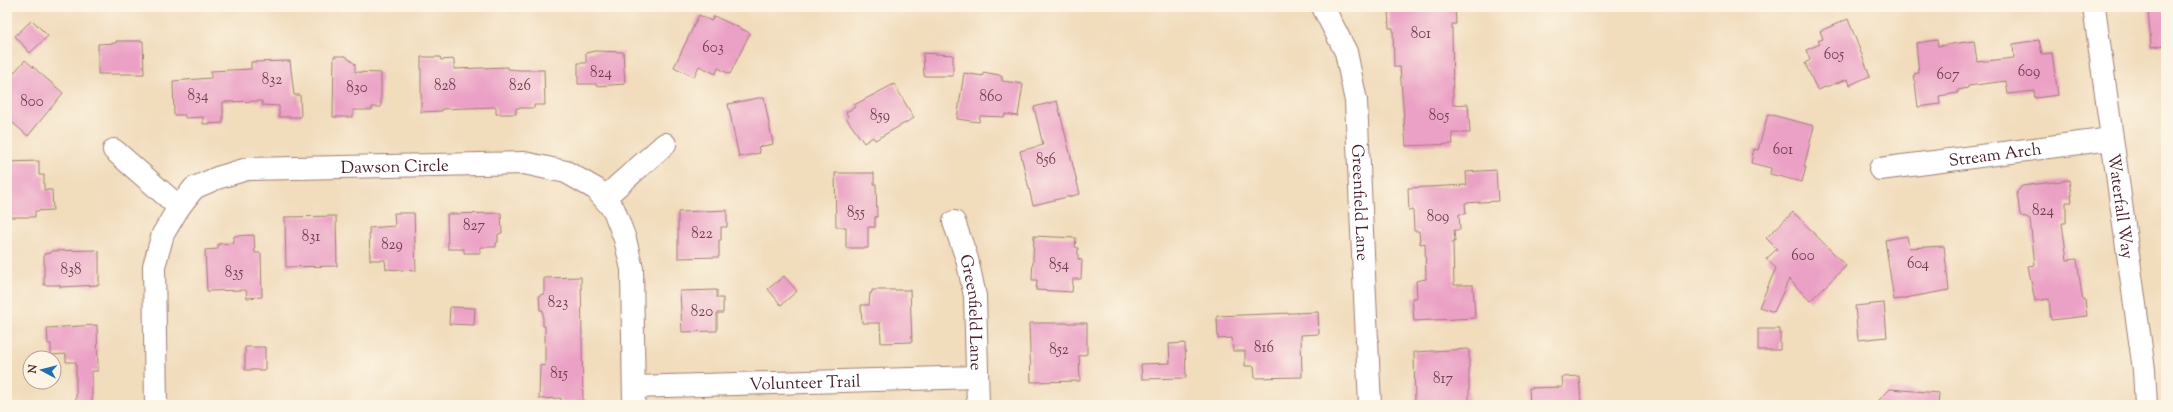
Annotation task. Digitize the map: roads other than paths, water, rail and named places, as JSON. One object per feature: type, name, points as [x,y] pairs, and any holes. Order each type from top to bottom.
[{"type":"street","name":"Greenfield Lane","points":[[1323,7],[1346,52],[1356,102],[1370,405]]},
{"type":"street","name":"Waterfall Way","points":[[2094,7],[2144,370],[2146,405]]},
{"type":"street","name":"Stream Arch","points":[[1880,169],[2111,139]]},
{"type":"street","points":[[604,198],[665,144]]},
{"type":"street","points":[[114,150],[179,206]]},
{"type":"street","name":"Dawson Circle","points":[[156,405],[154,266],[163,234],[179,206],[194,188],[217,178],[247,169],[524,163],[566,172],[596,190],[614,210],[625,239],[632,269],[634,396]]},
{"type":"street","name":"Greenfield Lane","points":[[954,222],[967,259],[976,296],[978,405]]},
{"type":"street","name":"Volunteer Trail","points":[[634,396],[977,377]]}]
